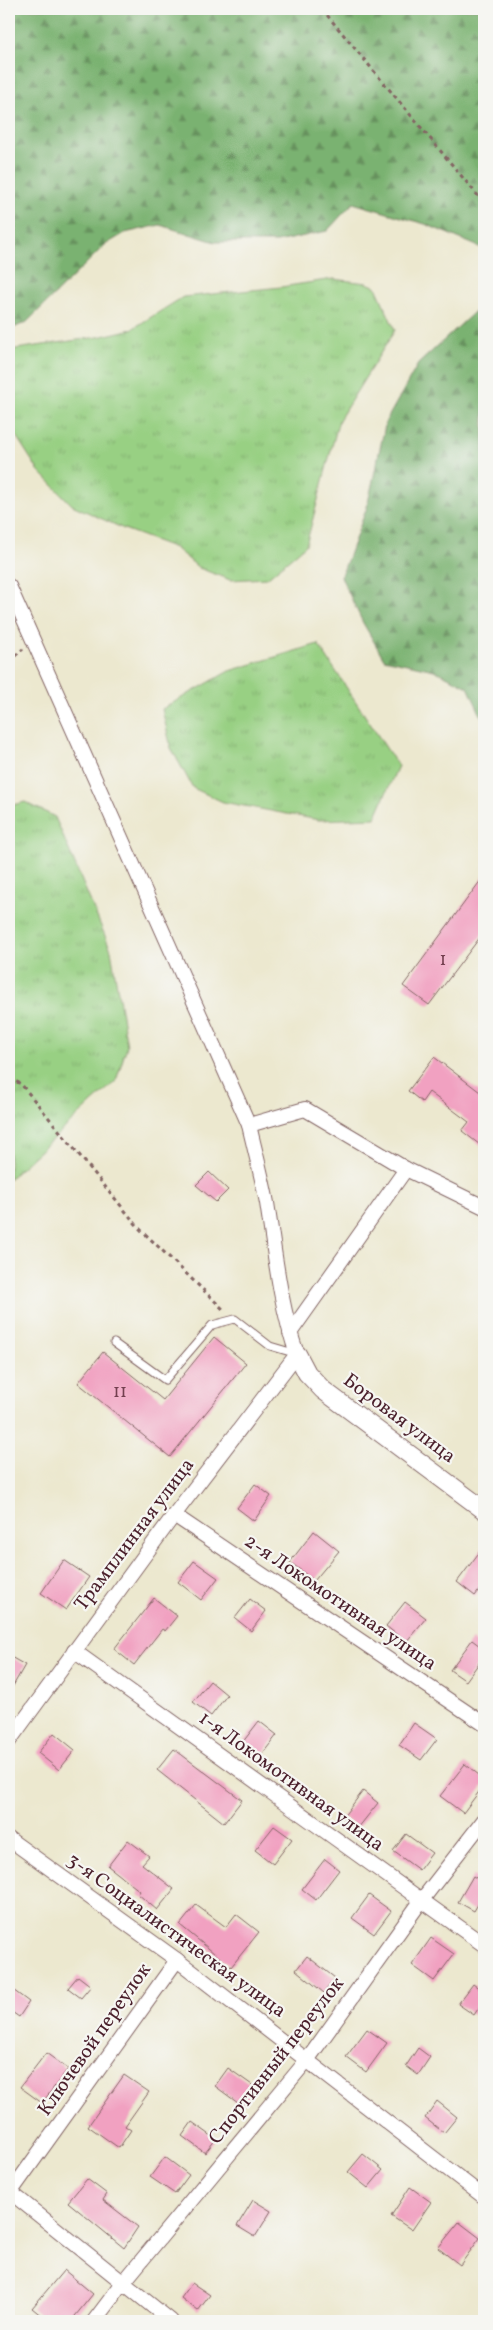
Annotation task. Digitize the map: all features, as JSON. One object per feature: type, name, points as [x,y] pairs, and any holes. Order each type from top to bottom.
[{"type":"street","points":[[9,586],[249,1125],[266,1201],[276,1271],[290,1333],[297,1354]]},
{"type":"street","points":[[249,1125],[305,1109],[406,1169],[484,1207]]},
{"type":"street","points":[[290,1333],[406,1169]]},
{"type":"street","name":"Боровая улица","points":[[297,1354],[307,1373],[323,1390],[484,1510]]},
{"type":"street","name":"Трамплинная улица","points":[[9,1742],[174,1515],[297,1354]]},
{"type":"street","name":"2-я Локомотивная улица","points":[[174,1515],[484,1724]]},
{"type":"street","name":"1-я Локомотивная улица","points":[[74,1651],[484,1945]]},
{"type":"street","name":"Спортивный переулок","points":[[94,2321],[122,2284],[308,2059],[421,1901],[484,1820]]},
{"type":"street","name":"3-я Социалистическая улица","points":[[9,1839],[177,1960],[308,2059],[484,2197]]},
{"type":"street","name":"Ключевой переулок","points":[[10,2192],[177,1960]]},
{"type":"street","points":[[10,2192],[122,2284],[171,2321]]},
{"type":"lane","points":[[114,1343],[165,1380],[212,1325],[235,1319],[270,1346],[297,1354]]},
{"type":"path","points":[[322,9],[484,203]]},
{"type":"path","points":[[9,1078],[22,1084],[140,1229],[235,1319]]},
{"type":"green space","points":[[9,9],[484,9],[484,249],[425,224],[353,203],[327,231],[277,242],[215,242],[160,225],[125,233],[105,245],[27,322],[9,330]]},
{"type":"green space","points":[[333,279],[367,283],[376,287],[395,330],[339,420],[306,545],[267,578],[230,580],[199,568],[175,548],[124,529],[72,505],[38,470],[9,425],[9,350],[98,337],[132,329],[183,297],[281,287]]},
{"type":"green space","points":[[484,303],[484,722],[468,687],[434,670],[384,659],[363,623],[341,577],[367,507],[386,421],[418,364]]},
{"type":"green space","points":[[318,644],[398,766],[375,818],[319,820],[223,802],[193,788],[171,748],[162,709],[229,671]]},
{"type":"green space","points":[[25,802],[55,817],[111,950],[127,1046],[116,1081],[9,1179],[9,806]]},
{"type":"building","points":[[484,876],[484,932],[429,1005],[403,986]]},
{"type":"building","points":[[434,1057],[484,1095],[484,1148],[462,1131],[469,1122],[429,1092],[422,1102],[408,1091]]},
{"type":"building","points":[[209,1172],[228,1190],[216,1202],[196,1185]]},
{"type":"building","points":[[214,1337],[246,1363],[170,1457],[78,1383],[103,1352],[163,1400]]},
{"type":"building","points":[[255,1484],[271,1496],[254,1521],[237,1508]]},
{"type":"building","points":[[314,1531],[339,1551],[314,1581],[290,1562]]},
{"type":"building","points":[[484,1546],[484,1584],[475,1596],[457,1582]]},
{"type":"building","points":[[64,1560],[89,1577],[66,1610],[41,1593]]},
{"type":"building","points":[[194,1561],[218,1578],[201,1600],[178,1582]]},
{"type":"building","points":[[154,1598],[177,1616],[165,1631],[162,1629],[134,1665],[114,1649]]},
{"type":"building","points":[[250,1599],[266,1611],[251,1631],[235,1618]]},
{"type":"building","points":[[405,1602],[426,1618],[406,1642],[386,1626]]},
{"type":"building","points":[[472,1640],[484,1649],[484,1656],[466,1681],[450,1670]]},
{"type":"building","points":[[9,1656],[25,1665],[9,1693]]},
{"type":"building","points":[[210,1681],[227,1695],[211,1716],[193,1702]]},
{"type":"building","points":[[259,1721],[277,1735],[260,1757],[242,1743]]},
{"type":"building","points":[[414,1723],[437,1739],[421,1760],[399,1745]]},
{"type":"building","points":[[54,1733],[75,1750],[59,1770],[38,1753]]},
{"type":"building","points":[[174,1749],[242,1800],[224,1823],[157,1770]]},
{"type":"building","points":[[465,1764],[484,1779],[484,1785],[463,1813],[440,1796]]},
{"type":"building","points":[[363,1791],[378,1803],[358,1828],[343,1817]]},
{"type":"building","points":[[274,1826],[292,1839],[273,1864],[255,1850]]},
{"type":"building","points":[[406,1834],[432,1853],[419,1870],[393,1851]]},
{"type":"building","points":[[128,1840],[149,1856],[142,1864],[174,1889],[157,1910],[138,1894],[140,1891],[108,1866]]},
{"type":"building","points":[[325,1859],[339,1870],[316,1900],[302,1889]]},
{"type":"building","points":[[473,1876],[484,1883],[484,1894],[474,1911],[458,1902]]},
{"type":"building","points":[[369,1895],[391,1911],[374,1934],[352,1918]]},
{"type":"building","points":[[196,1905],[226,1927],[236,1914],[259,1932],[231,1967],[180,1925]]},
{"type":"building","points":[[431,1938],[454,1954],[434,1981],[412,1965]]},
{"type":"building","points":[[307,1956],[335,1978],[324,1993],[296,1970]]},
{"type":"building","points":[[78,1976],[91,1986],[81,1998],[68,1988]]},
{"type":"building","points":[[473,1984],[484,1992],[484,2000],[474,2015],[458,2004]]},
{"type":"building","points":[[9,1987],[29,2002],[19,2017],[9,2010]]},
{"type":"building","points":[[367,2029],[387,2043],[366,2072],[346,2057]]},
{"type":"building","points":[[418,2048],[430,2057],[418,2075],[406,2066]]},
{"type":"building","points":[[46,2053],[68,2069],[42,2103],[20,2087]]},
{"type":"building","points":[[228,2068],[255,2087],[242,2106],[215,2086]]},
{"type":"building","points":[[124,2075],[149,2092],[125,2126],[131,2130],[119,2148],[88,2126]]},
{"type":"building","points":[[437,2101],[457,2117],[444,2133],[425,2118]]},
{"type":"building","points":[[192,2122],[216,2139],[205,2153],[182,2136]]},
{"type":"building","points":[[363,2154],[383,2170],[368,2188],[348,2172]]},
{"type":"building","points":[[165,2157],[189,2175],[175,2194],[150,2177]]},
{"type":"building","points":[[87,2179],[107,2194],[103,2200],[138,2227],[124,2248],[68,2202]]},
{"type":"building","points":[[410,2187],[431,2202],[412,2230],[391,2216]]},
{"type":"building","points":[[253,2200],[271,2211],[255,2237],[237,2226]]},
{"type":"building","points":[[459,2222],[480,2238],[460,2265],[438,2248]]},
{"type":"building","points":[[64,2270],[93,2294],[71,2321],[48,2321],[32,2308]]},
{"type":"building","points":[[192,2283],[210,2295],[198,2311],[181,2298]]}]
